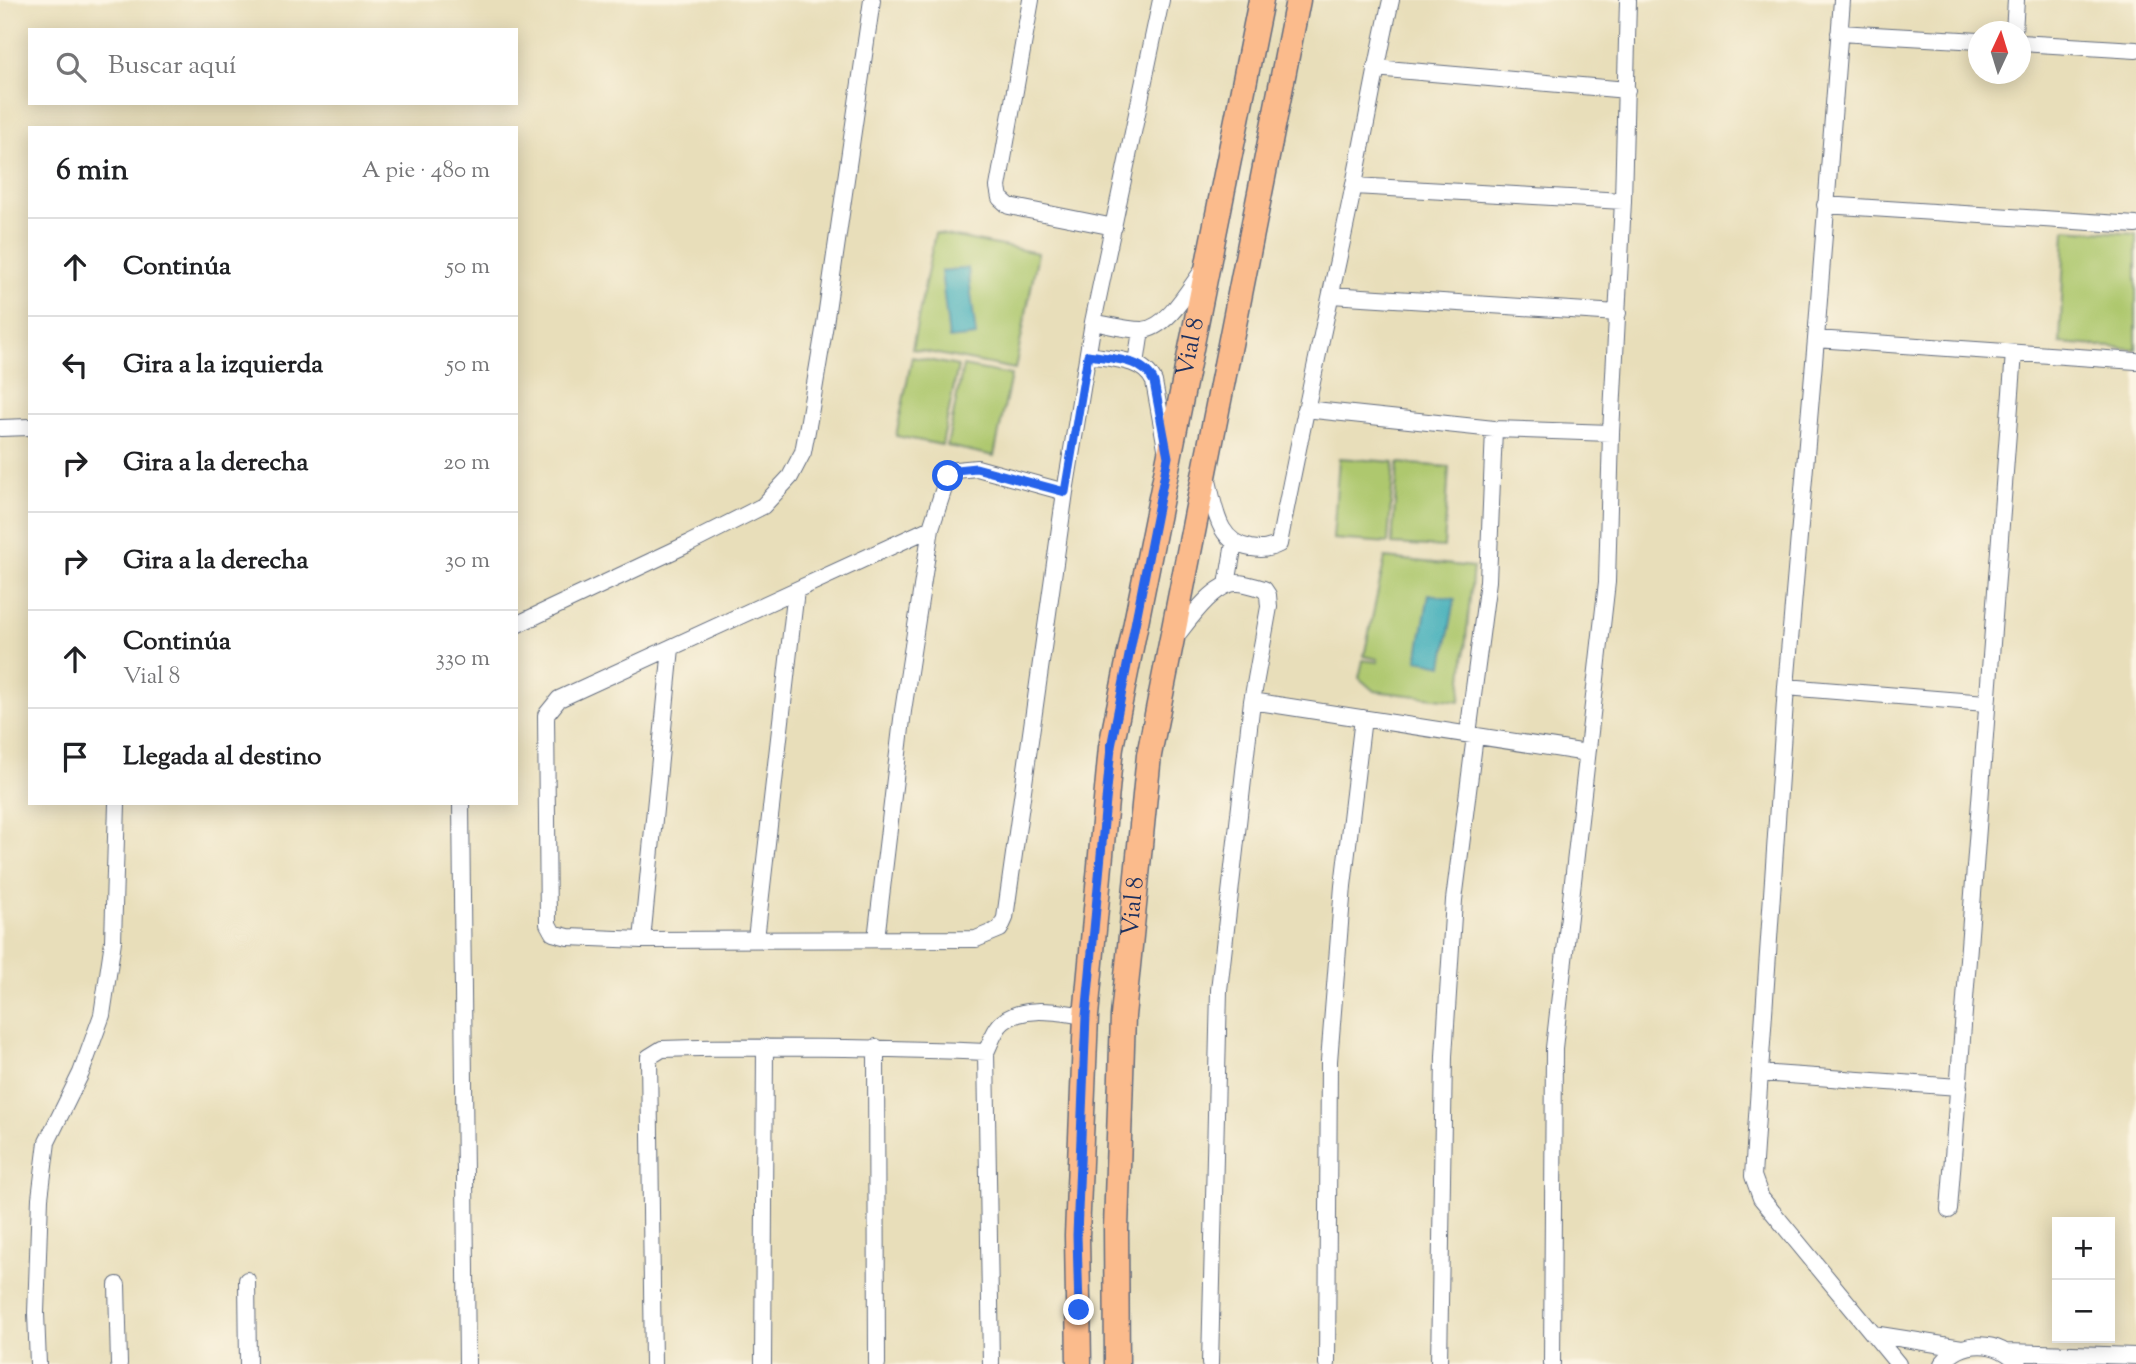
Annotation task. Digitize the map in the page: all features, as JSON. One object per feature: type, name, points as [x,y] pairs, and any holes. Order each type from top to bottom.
[{"type":"main road","name":"Vial 8","points":[[1079,1364],[1077,1235],[1086,1016],[1111,747],[1261,0]]},
{"type":"main road","name":"Vial 8","points":[[1117,1364],[1116,1228],[1123,1016],[1149,755],[1298,0]]},
{"type":"street","points":[[518,624],[763,506],[790,478],[803,452],[809,420],[872,0]]},
{"type":"street","points":[[1031,0],[998,187],[1000,198],[1009,206],[1114,228]]},
{"type":"street","points":[[931,528],[559,699],[546,715],[548,924],[553,933],[568,937],[642,940],[976,939],[1000,929],[1005,918],[1065,492],[1093,322],[1161,0]]},
{"type":"street","points":[[1205,468],[1225,536],[1242,547],[1270,549],[1279,544],[1391,0]]},
{"type":"street","points":[[1552,1364],[1554,1048],[1607,582],[1611,433],[1623,201],[1628,0]]},
{"type":"street","points":[[1842,0],[1786,687],[1753,1176],[1761,1198],[1898,1364]]},
{"type":"street","points":[[2015,21],[2016,0]]},
{"type":"street","points":[[1839,33],[1968,40]]},
{"type":"street","points":[[2031,44],[2136,50]]},
{"type":"street","points":[[1375,68],[1627,90]]},
{"type":"street","points":[[1354,186],[1623,201]]},
{"type":"street","points":[[1825,205],[2136,225]]},
{"type":"street","points":[[1093,322],[1142,330],[1156,327],[1165,320],[1206,267]]},
{"type":"street","points":[[1331,295],[1618,313]]},
{"type":"street","points":[[1136,364],[1142,330]]},
{"type":"street","points":[[1816,338],[2136,361]]},
{"type":"street","points":[[1949,1210],[2014,353]]},
{"type":"street","points":[[1088,355],[1136,364],[1150,372],[1168,457]]},
{"type":"street","points":[[1305,409],[1494,429],[1611,433]]},
{"type":"street","points":[[0,428],[28,426]]},
{"type":"street","points":[[1439,1364],[1444,1056],[1454,900],[1487,591],[1494,429]]},
{"type":"street","points":[[876,939],[903,711],[931,528],[948,476],[956,470],[976,468],[1065,492]]},
{"type":"street","points":[[1227,586],[1234,543]]},
{"type":"street","points":[[1171,644],[1206,601],[1227,586],[1236,583],[1264,589],[1268,595],[1269,607],[1252,701],[1219,990],[1210,1364]]},
{"type":"street","points":[[756,939],[796,590]]},
{"type":"street","points":[[642,940],[671,648]]},
{"type":"street","points":[[1786,687],[1986,703]]},
{"type":"street","points":[[1252,701],[1587,753]]},
{"type":"street","points":[[1327,1364],[1329,1061],[1342,886],[1363,718]]},
{"type":"street","points":[[38,1364],[36,1313],[40,1198],[47,1142],[80,1073],[102,1015],[113,941],[117,805]]},
{"type":"street","points":[[461,805],[467,1364]]},
{"type":"street","points":[[991,1364],[986,1052],[1002,1022],[1014,1016],[1030,1012],[1086,1016]]},
{"type":"street","points":[[653,1364],[649,1057],[662,1049],[765,1046],[986,1052]]},
{"type":"street","points":[[763,1364],[765,1046]]},
{"type":"street","points":[[876,1047],[877,1364]]},
{"type":"street","points":[[1760,1073],[1959,1087]]},
{"type":"street","points":[[247,1280],[248,1364]]},
{"type":"street","points":[[117,1285],[119,1364]]},
{"type":"street","points":[[1873,1335],[1962,1348],[1992,1346],[2006,1352],[2019,1364]]},
{"type":"street","points":[[1942,1364],[1962,1348]]},
{"type":"street","points":[[2006,1352],[2136,1356]]},
{"type":"green space","points":[[2065,229],[2136,234],[2136,349],[2060,343]]},
{"type":"green space","points":[[935,233],[1038,253],[1015,369],[912,349]]},
{"type":"green space","points":[[912,357],[958,366],[942,445],[896,436]]},
{"type":"green space","points":[[963,366],[1011,375],[994,456],[947,446]]},
{"type":"green space","points":[[1339,458],[1394,462],[1388,543],[1333,539]]},
{"type":"green space","points":[[1398,463],[1449,467],[1444,547],[1392,544]]},
{"type":"green space","points":[[1385,558],[1473,567],[1460,701],[1374,691],[1359,678],[1363,660],[1378,662],[1378,659],[1364,656]]},
{"type":"water","points":[[968,268],[976,336],[949,339],[941,271]]},
{"type":"water","points":[[1429,594],[1455,599],[1443,665],[1417,660]]},
{"type":"route","points":[[948,476],[956,470],[976,468],[1065,492],[1088,355],[1134,363],[1150,372],[1168,457],[1111,747],[1086,1016],[1077,1235],[1079,1310]]}]
